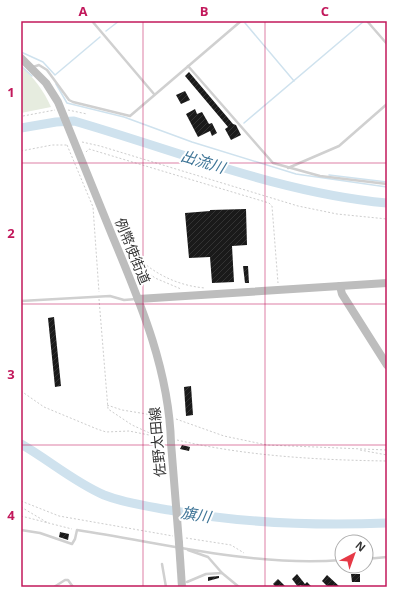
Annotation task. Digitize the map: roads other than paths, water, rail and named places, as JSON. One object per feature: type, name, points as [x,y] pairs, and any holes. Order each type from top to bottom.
[{"type":"main road","name":"例幣使街道","points":[[21,58],[33,68],[50,88],[62,112],[72,143],[138,299],[387,283]]},
{"type":"main road","points":[[340,286],[342,294],[387,365]]},
{"type":"main road","name":"佐野太田線","points":[[138,299],[160,368],[171,441],[185,585]]},
{"type":"lane","points":[[92,21],[154,94]]},
{"type":"lane","points":[[33,68],[39,65],[47,70],[69,100],[73,102],[130,116],[241,21]]},
{"type":"lane","points":[[367,21],[387,44]]},
{"type":"lane","points":[[188,66],[273,163],[320,176],[387,184]]},
{"type":"lane","points":[[288,168],[339,146],[387,104]]},
{"type":"lane","points":[[21,301],[99,296],[110,296],[124,300],[138,299]]},
{"type":"lane","points":[[21,530],[40,533],[72,544],[76,539],[77,530],[181,543],[249,557],[287,561],[334,560]]},
{"type":"lane","points":[[181,543],[191,552],[208,557],[222,573],[239,587]]},
{"type":"lane","points":[[374,558],[387,557]]},
{"type":"lane","points":[[162,564],[166,587]]},
{"type":"lane","points":[[185,585],[206,574],[222,573]]},
{"type":"lane","points":[[54,587],[65,580],[68,580],[73,587]]},
{"type":"waterway","points":[[106,31],[119,21]]},
{"type":"waterway","points":[[244,123],[363,22]]},
{"type":"waterway","points":[[245,23],[294,81]]},
{"type":"waterway","points":[[21,52],[43,62],[55,75],[100,37]]},
{"type":"waterway","points":[[21,66],[32,76]]},
{"type":"waterway","points":[[56,84],[67,103],[124,117],[192,142],[296,174],[387,187]]},
{"type":"waterway","name":"出流川","points":[[21,128],[56,122],[74,121],[268,181],[347,198],[387,203]]},
{"type":"waterway","points":[[329,175],[387,182]]},
{"type":"waterway","name":"旗川","points":[[21,444],[93,490],[112,498],[136,504],[250,521],[305,524],[387,523]]}]
